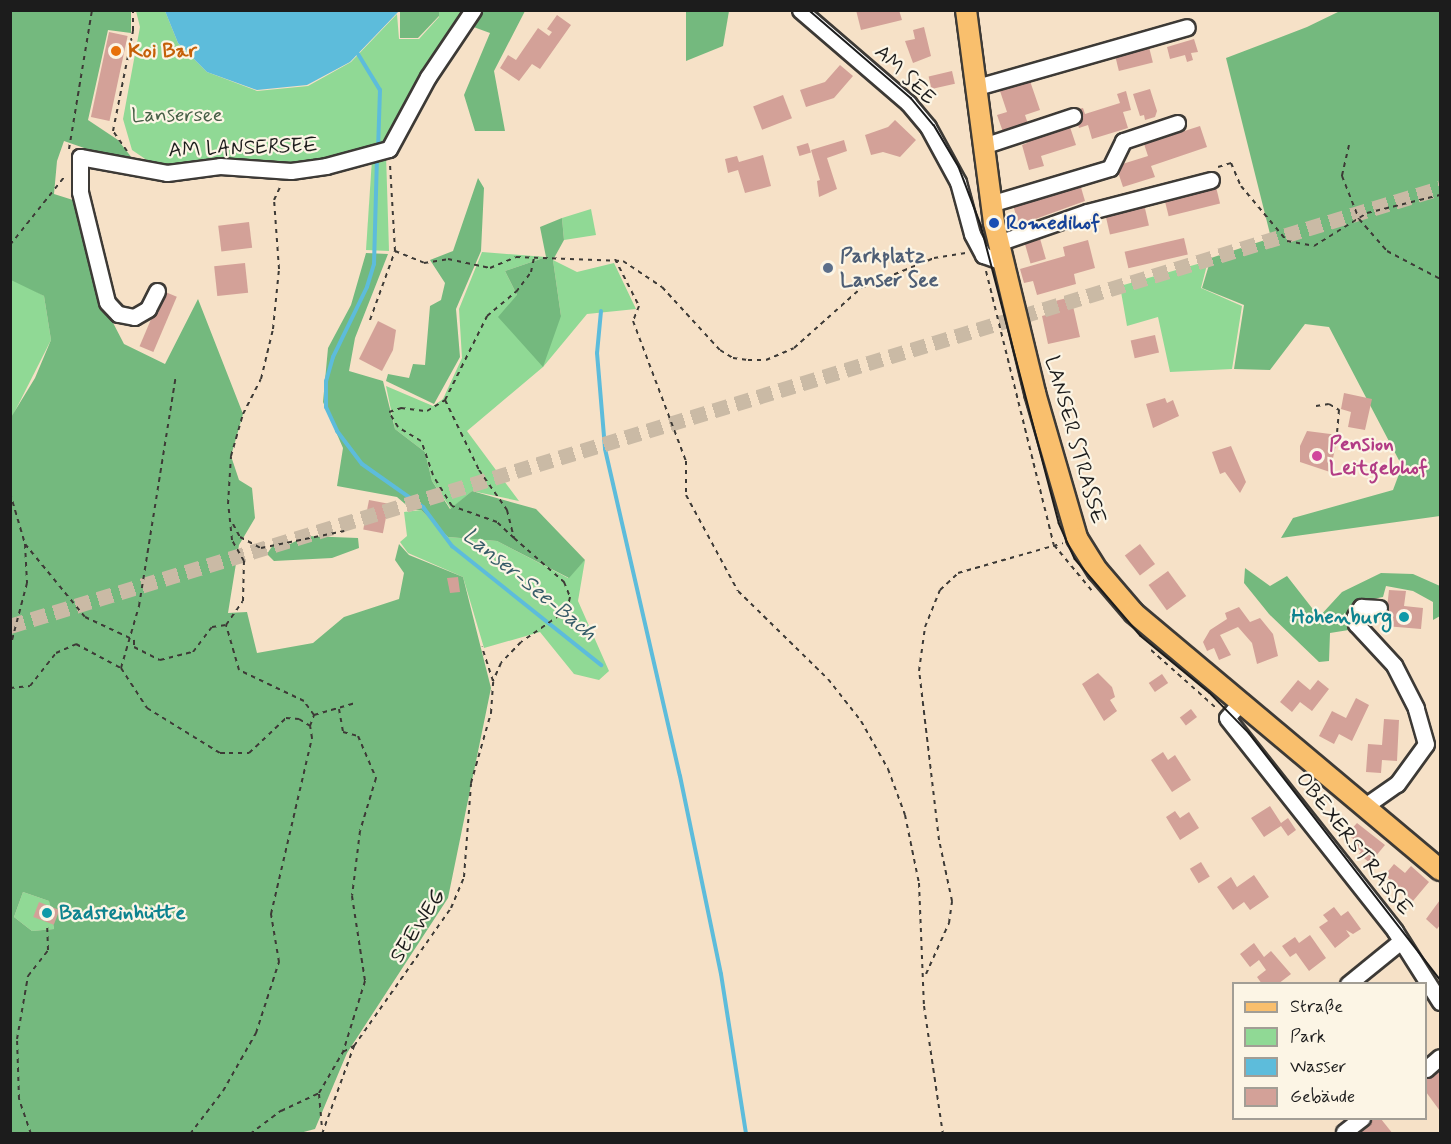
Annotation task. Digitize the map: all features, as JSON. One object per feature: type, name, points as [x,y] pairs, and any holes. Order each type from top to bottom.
[{"type":"main road","name":"LANSER STRASSE","points":[[966,10],[990,204],[1077,538],[1098,571],[1134,613],[1233,711],[1365,806],[1440,870]]},
{"type":"street","points":[[389,149],[428,77],[473,10]]},
{"type":"street","name":"AM SEE","points":[[800,10],[908,103],[928,127],[958,182],[972,234],[983,255]]},
{"type":"street","points":[[976,87],[1187,27]]},
{"type":"street","points":[[984,146],[1072,116]]},
{"type":"street","points":[[990,204],[1110,168],[1123,141],[1178,123]]},
{"type":"street","name":"AM LANSERSEE","points":[[80,156],[168,173],[220,166],[291,171],[326,166],[389,149]]},
{"type":"street","points":[[80,156],[80,192],[107,302],[118,314],[134,317],[148,309],[157,291]]},
{"type":"street","points":[[983,255],[1001,253],[1087,212],[1211,180]]},
{"type":"street","points":[[1365,806],[1397,784],[1426,744],[1416,708],[1394,665],[1356,624],[1355,616],[1361,606],[1379,608]]},
{"type":"street","name":"OBEXERSTRASSE","points":[[1233,711],[1401,940],[1440,1002]]},
{"type":"street","points":[[1350,982],[1401,940]]},
{"type":"street","points":[[1427,1067],[1440,1057]]},
{"type":"street","points":[[1344,1132],[1361,1120]]},
{"type":"path","points":[[10,245],[80,156],[71,153],[68,146],[92,10]]},
{"type":"path","points":[[113,130],[133,31],[133,10]]},
{"type":"path","points":[[1349,145],[1342,176],[1359,219],[1387,251],[1440,279]]},
{"type":"path","points":[[370,320],[395,251],[389,149]]},
{"type":"path","points":[[1196,184],[1200,173],[1231,163],[1240,186],[1287,241],[1314,246],[1359,219],[1440,195]]},
{"type":"path","points":[[25,544],[85,617],[130,638],[134,647],[160,660],[193,652],[212,627],[226,625],[243,601],[244,561],[232,540],[232,521],[228,504],[231,456],[243,414],[261,379],[273,329],[279,268],[274,200],[291,171]]},
{"type":"path","points":[[395,251],[423,264],[448,259],[490,268],[516,257],[615,258],[662,287],[720,350],[733,358],[748,360],[766,360],[794,348],[861,288],[934,258],[960,253],[983,255]]},
{"type":"path","points":[[493,681],[501,663],[521,642],[567,610],[570,597],[564,582],[497,522],[452,506],[433,475],[421,441],[398,427],[389,412],[401,408],[426,411],[445,400],[487,316],[516,292],[531,272],[534,258]]},
{"type":"path","points":[[615,258],[639,306],[633,321],[686,461],[686,495],[738,591],[828,679],[861,721],[888,770],[905,815],[919,883],[925,976],[924,1006],[943,1134]]},
{"type":"path","points":[[121,668],[139,606],[177,376]]},
{"type":"path","points":[[445,400],[479,470],[507,510],[513,538]]},
{"type":"path","points":[[1316,406],[1329,404],[1338,410],[1337,432]]},
{"type":"path","points":[[10,493],[25,544],[27,583],[10,648]]},
{"type":"path","points":[[232,521],[240,537],[261,548],[344,531]]},
{"type":"path","points":[[925,976],[949,923],[951,901],[939,840],[919,671],[926,627],[940,590],[958,573],[1077,538]]},
{"type":"path","points":[[226,625],[239,670],[304,701],[314,715]]},
{"type":"path","points":[[10,682],[11,690],[30,686],[56,653],[76,644],[121,668],[147,708],[225,754],[249,753],[286,718],[299,719],[310,726]]},
{"type":"path","points":[[482,647],[493,681]]},
{"type":"path","name":"SEEWEG","points":[[323,1133],[354,1046],[451,908],[464,877],[471,783],[491,713],[493,681]]},
{"type":"path","points":[[314,715],[339,710],[355,703]]},
{"type":"path","points":[[250,1134],[281,1111],[319,1093],[343,1052],[365,981],[352,896],[360,831],[376,777],[358,736],[343,732],[339,710]]},
{"type":"path","points":[[190,1134],[223,1090],[256,1033],[279,962],[271,914],[312,738],[310,726],[314,715]]},
{"type":"path","points":[[31,1134],[19,1099],[16,1039],[28,976],[48,950],[47,926]]},
{"type":"path","points":[[343,1052],[354,1046]]},
{"type":"path","points":[[319,1093],[323,1133]]},
{"type":"green space","points":[[11,11],[131,11],[131,33],[108,30],[88,120],[118,140],[139,167],[64,141],[57,161],[54,194],[73,200],[94,286],[124,344],[165,364],[198,299],[243,414],[231,456],[239,480],[252,488],[255,518],[239,545],[228,613],[247,612],[257,653],[313,643],[344,617],[399,599],[404,573],[395,560],[399,544],[409,555],[463,577],[491,688],[448,898],[347,1053],[315,1129],[296,1134],[11,1133],[10,419],[35,378],[51,340],[44,296],[11,280]],"holes":[[[23,892],[49,901],[54,929],[32,931],[14,917]]]},
{"type":"green space","name":"Lansersee","points":[[136,11],[165,11],[178,43],[207,72],[257,91],[308,86],[351,62],[397,14],[399,39],[419,39],[439,17],[439,11],[464,12],[440,45],[386,141],[328,161],[157,167],[132,150],[123,119],[140,27]]},
{"type":"green space","points":[[400,11],[439,11],[439,16],[418,38],[400,38]]},
{"type":"green space","points":[[463,11],[525,11],[494,71],[505,131],[475,131],[464,95],[490,33],[468,25]]},
{"type":"green space","points":[[686,11],[729,11],[723,46],[686,61]]},
{"type":"green space","points":[[1340,11],[1440,11],[1440,516],[1281,538],[1293,518],[1393,490],[1402,466],[1329,327],[1305,324],[1270,370],[1234,369],[1244,305],[1202,288],[1211,258],[1271,238],[1226,58],[1307,27]]},
{"type":"green space","points":[[386,154],[389,251],[366,250],[372,159]]},
{"type":"green space","points":[[478,178],[484,188],[481,251],[456,309],[460,357],[434,404],[386,381],[388,374],[409,378],[413,364],[425,365],[430,306],[441,300],[445,283],[430,260],[453,251]]},
{"type":"green space","points":[[591,209],[596,235],[564,240],[562,218]]},
{"type":"green space","points":[[562,218],[564,240],[553,260],[561,316],[543,367],[498,317],[517,295],[505,271],[546,257],[540,227]]},
{"type":"green space","points":[[482,252],[546,257],[505,271],[517,295],[561,316],[553,260],[577,272],[614,263],[636,309],[587,314],[543,367],[467,431],[519,501],[472,491],[451,509],[432,481],[425,452],[395,429],[386,386],[433,406],[443,399],[462,358],[459,309]]},
{"type":"green space","points":[[366,253],[388,254],[355,338],[349,371],[383,381],[395,429],[425,452],[432,481],[450,509],[472,491],[536,509],[585,560],[569,578],[497,541],[448,537],[421,510],[412,510],[397,497],[337,486],[343,448],[323,402],[328,348],[351,305]]},
{"type":"green space","points":[[1208,261],[1201,288],[1242,306],[1232,369],[1170,372],[1158,317],[1127,326],[1120,286]]},
{"type":"green space","points":[[14,279],[44,296],[51,340],[11,419],[10,280]]},
{"type":"green space","points":[[421,510],[448,537],[497,541],[568,578],[585,560],[578,601],[609,671],[599,680],[574,674],[540,632],[484,648],[463,577],[408,553],[400,542],[407,536],[404,512]]},
{"type":"green space","points":[[306,536],[358,538],[359,548],[332,558],[274,561],[267,554],[277,539],[288,545]]},
{"type":"green space","points":[[1245,568],[1270,586],[1287,576],[1319,617],[1342,592],[1381,573],[1413,574],[1440,586],[1440,616],[1433,620],[1433,602],[1413,591],[1386,586],[1383,597],[1358,602],[1355,629],[1330,633],[1329,661],[1319,662],[1269,614],[1244,583]]},
{"type":"green space","points":[[23,892],[49,901],[54,929],[32,931],[14,917]]},
{"type":"water","name":"Lansersee","points":[[165,10],[399,11],[350,62],[307,85],[257,90],[207,72],[178,43]]},
{"type":"building","points":[[856,10],[899,10],[902,20],[861,30]]},
{"type":"building","points":[[557,15],[571,25],[540,69],[532,64],[519,81],[500,68],[508,55],[516,60],[538,28],[549,36],[552,32],[547,29]]},
{"type":"building","points":[[924,27],[931,56],[913,63],[905,41],[915,39],[913,30]]},
{"type":"building","points":[[109,32],[128,36],[109,121],[91,117]]},
{"type":"building","points":[[1194,39],[1198,52],[1191,53],[1193,60],[1187,62],[1185,55],[1170,59],[1167,47]]},
{"type":"building","points":[[1149,47],[1153,63],[1119,71],[1115,55]]},
{"type":"building","points":[[840,65],[853,76],[834,98],[806,107],[800,90],[825,82]]},
{"type":"building","points":[[952,71],[955,84],[932,89],[929,76]]},
{"type":"building","points":[[1030,81],[1040,110],[1025,115],[1028,124],[1003,132],[997,115],[1007,112],[1000,91]]},
{"type":"building","points":[[1150,89],[1157,111],[1155,117],[1145,120],[1144,115],[1140,116],[1133,94]]},
{"type":"building","points":[[1126,91],[1131,110],[1123,112],[1128,128],[1092,139],[1088,125],[1079,128],[1074,110],[1083,108],[1085,114],[1120,103],[1117,94]]},
{"type":"building","points":[[783,95],[792,118],[762,130],[753,106]]},
{"type":"building","points":[[895,120],[916,140],[900,157],[883,152],[871,155],[865,135],[888,127]]},
{"type":"building","points":[[1068,121],[1076,145],[1041,156],[1044,166],[1029,170],[1022,145],[1027,143],[1025,134]]},
{"type":"building","points":[[1200,126],[1207,147],[1151,166],[1155,177],[1123,187],[1116,166],[1148,156],[1144,144]]},
{"type":"building","points":[[844,140],[847,151],[827,158],[837,189],[819,197],[817,181],[820,180],[811,150]]},
{"type":"building","points":[[808,143],[811,153],[799,156],[797,147]]},
{"type":"building","points":[[763,155],[771,186],[745,193],[738,170],[728,173],[725,159],[737,156],[739,162]]},
{"type":"building","points":[[1215,183],[1220,203],[1169,216],[1164,196]]},
{"type":"building","points":[[1080,184],[1085,201],[1019,225],[1013,205]]},
{"type":"building","points":[[1144,204],[1149,225],[1110,234],[1105,213]]},
{"type":"building","points":[[249,222],[252,248],[221,252],[218,226]]},
{"type":"building","points":[[1039,235],[1046,259],[1031,263],[1024,239]]},
{"type":"building","points":[[1184,238],[1188,255],[1128,268],[1125,252]]},
{"type":"building","points":[[1088,240],[1095,268],[1074,274],[1076,284],[1037,295],[1033,281],[1024,283],[1020,269],[1065,256],[1063,247]]},
{"type":"building","points":[[245,263],[248,293],[217,296],[214,266]]},
{"type":"building","points":[[163,291],[177,297],[153,352],[140,346]]},
{"type":"building","points":[[1071,297],[1080,337],[1048,344],[1042,316],[1049,314],[1047,303]]},
{"type":"building","points":[[378,321],[396,330],[393,350],[382,371],[359,359]]},
{"type":"building","points":[[1155,335],[1159,353],[1135,358],[1131,341]]},
{"type":"building","points":[[1344,393],[1372,399],[1365,430],[1348,427],[1351,412],[1341,409]]},
{"type":"building","points":[[1165,398],[1167,403],[1173,400],[1179,416],[1153,428],[1146,404]]},
{"type":"building","name":"Pension Leitgebhof","points":[[1307,431],[1338,435],[1330,472],[1300,462],[1300,446]]},
{"type":"building","points":[[1231,446],[1246,482],[1240,493],[1225,472],[1220,474],[1212,452]]},
{"type":"building","points":[[369,500],[389,504],[383,533],[363,529]]},
{"type":"building","points":[[1140,544],[1155,564],[1140,575],[1125,555]]},
{"type":"building","points":[[1168,571],[1186,596],[1167,610],[1149,585]]},
{"type":"building","points":[[458,577],[460,592],[450,593],[447,578]]},
{"type":"building","name":"Hohenburg","points":[[1389,590],[1406,591],[1404,606],[1423,608],[1421,629],[1385,626]]},
{"type":"building","points":[[1239,607],[1250,622],[1260,618],[1273,634],[1278,656],[1257,664],[1252,643],[1238,627],[1220,635],[1231,655],[1219,660],[1214,648],[1207,651],[1203,642],[1210,630],[1227,619],[1225,613]]},
{"type":"building","points":[[1098,673],[1112,687],[1115,697],[1110,700],[1117,711],[1104,721],[1082,684]]},
{"type":"building","points":[[1162,674],[1168,683],[1155,692],[1149,683]]},
{"type":"building","points":[[1298,680],[1310,690],[1318,680],[1329,689],[1312,711],[1300,702],[1292,712],[1280,702]]},
{"type":"building","points":[[1356,698],[1369,705],[1352,741],[1339,734],[1334,744],[1319,736],[1332,711],[1346,718]]},
{"type":"building","points":[[1191,709],[1197,717],[1186,725],[1180,717]]},
{"type":"building","points":[[1384,719],[1399,720],[1397,761],[1382,760],[1381,773],[1366,772],[1368,744],[1382,745]]},
{"type":"building","points":[[1163,752],[1168,760],[1175,755],[1191,780],[1172,792],[1151,760]]},
{"type":"building","points":[[1270,806],[1281,823],[1288,818],[1296,830],[1288,836],[1281,826],[1264,837],[1251,818]]},
{"type":"building","points":[[1175,811],[1180,818],[1189,812],[1199,828],[1180,840],[1166,817]]},
{"type":"building","points":[[1357,823],[1385,845],[1370,863],[1359,854],[1361,851],[1354,846],[1357,842],[1347,834]]},
{"type":"building","points":[[1201,862],[1210,877],[1199,883],[1190,869]]},
{"type":"building","points":[[1394,864],[1405,873],[1411,866],[1429,882],[1413,901],[1385,875]]},
{"type":"building","points":[[1254,875],[1269,897],[1250,910],[1244,902],[1233,910],[1217,887],[1231,877],[1237,887]]},
{"type":"building","points":[[1440,900],[1440,925],[1437,929],[1426,919]]},
{"type":"building","name":"Badsteinhütte","points":[[39,902],[60,910],[54,925],[33,917]]},
{"type":"building","points":[[1334,907],[1341,916],[1348,911],[1361,929],[1353,934],[1346,930],[1350,936],[1335,948],[1319,927],[1328,921],[1323,915]]},
{"type":"building","points":[[1310,935],[1326,958],[1309,971],[1296,953],[1290,957],[1282,946],[1295,937],[1299,943]]},
{"type":"building","points":[[1254,943],[1264,957],[1271,951],[1291,974],[1281,982],[1261,982],[1257,977],[1266,970],[1259,960],[1250,967],[1240,954]]},
{"type":"building","points":[[1440,1064],[1440,1111],[1427,1093],[1427,1074]]},
{"type":"building","points":[[1367,1120],[1382,1120],[1393,1134],[1354,1134]]},
{"type":"waterway","name":"Lanser-See-Bach","points":[[358,54],[380,90],[378,149]]},
{"type":"waterway","name":"Lanser-See-Bach","points":[[377,157],[374,264],[367,287],[333,357],[326,381],[326,407],[337,431],[362,464],[423,507],[452,546],[601,665]]},
{"type":"waterway","name":"Lanser-See-Bach","points":[[601,311],[597,353],[605,449],[680,776],[721,974],[746,1134]]},
{"type":"tunnel","points":[[10,626],[1440,188]]},
{"type":"tram line","points":[[809,10],[911,98],[934,125],[959,167],[981,225],[1059,523],[1075,559],[1141,636],[1210,693],[1249,733],[1440,979]]},
{"type":"place","name":"Koi Bar","points":[[116,51]]},
{"type":"place","name":"Romedihof","points":[[994,223]]},
{"type":"place","name":"Parkplatz Lanser See","points":[[828,268]]},
{"type":"place","name":"Pension Leitgebhof","points":[[1317,456]]},
{"type":"place","name":"Hohenburg","points":[[1404,617]]},
{"type":"place","name":"Badsteinhütte","points":[[47,913]]}]
